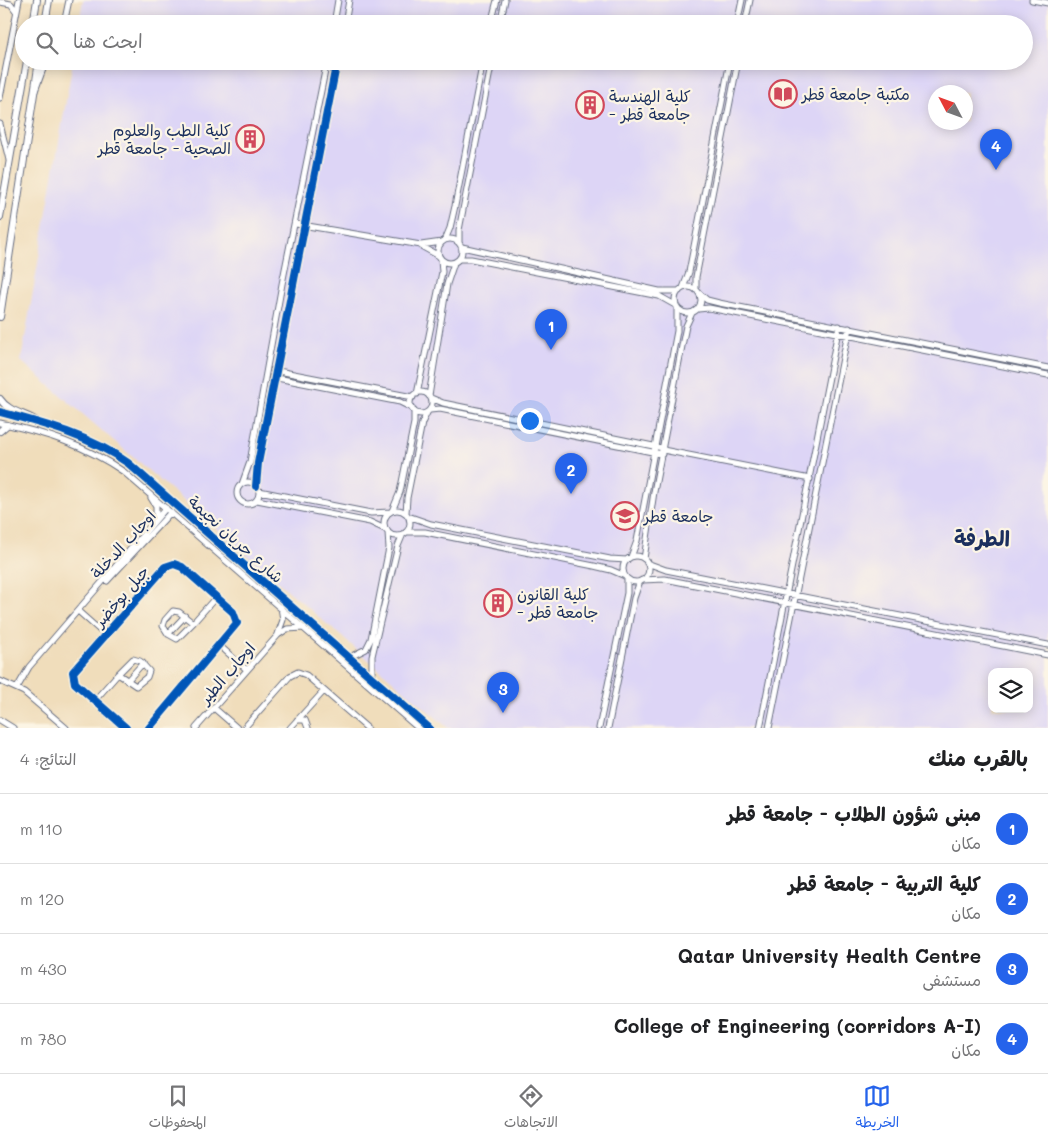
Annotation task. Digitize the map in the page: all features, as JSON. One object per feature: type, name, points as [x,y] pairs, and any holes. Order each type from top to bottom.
[{"type":"main road","points":[[34,15],[37,0]]},
{"type":"main road","points":[[46,15],[49,0]]},
{"type":"main road","points":[[0,217],[24,70]]},
{"type":"main road","points":[[0,317],[37,70]]},
{"type":"main road","points":[[0,399],[10,409],[30,416],[40,423]]},
{"type":"main road","points":[[0,431],[7,425]]},
{"type":"street","points":[[15,15],[19,0]]},
{"type":"street","points":[[66,15],[69,0]]},
{"type":"street","points":[[336,15],[338,0]]},
{"type":"street","points":[[347,15],[350,0]]},
{"type":"street","points":[[494,15],[497,0]]},
{"type":"street","points":[[502,15],[505,0]]},
{"type":"street","points":[[739,15],[742,0]]},
{"type":"street","points":[[747,15],[750,0]]},
{"type":"street","points":[[1032,0],[1048,3]]},
{"type":"street","points":[[2,2],[13,5],[16,11]]},
{"type":"street","points":[[0,98],[15,16]]},
{"type":"street","points":[[33,96],[43,70]]},
{"type":"street","points":[[325,70],[296,224],[282,284],[250,462],[242,484],[237,491],[240,501],[248,504],[257,500],[370,522],[395,535],[425,532],[594,566],[611,570],[626,578],[641,581],[665,579],[1048,655]]},
{"type":"street","points":[[256,486],[258,463],[335,70]]},
{"type":"street","points":[[348,658],[362,652],[370,643],[389,548],[385,519],[400,492],[414,423],[415,395],[442,272],[439,247],[450,228],[481,70]]},
{"type":"street","points":[[459,242],[490,70]]},
{"type":"street","points":[[599,728],[621,623],[626,578],[623,568],[637,541],[677,331],[675,297],[689,272],[728,70]]},
{"type":"street","points":[[608,728],[629,624],[641,581],[648,574],[645,543],[686,326],[692,313],[698,309],[701,302],[696,277],[736,70]]},
{"type":"street","points":[[0,124],[9,161]]},
{"type":"street","points":[[312,136],[317,141],[321,140]]},
{"type":"street","points":[[467,144],[475,147]]},
{"type":"street","points":[[463,166],[471,168]]},
{"type":"street","points":[[296,224],[420,245],[451,238],[459,242],[462,247],[666,295],[684,313],[692,313]]},
{"type":"street","points":[[420,245],[447,263],[471,259],[666,295],[681,289],[698,292],[707,300],[720,303],[1048,368]]},
{"type":"street","points":[[372,678],[372,656],[398,546],[404,533],[410,526],[407,515],[407,498],[421,427],[432,403],[430,397],[447,284],[462,247]]},
{"type":"street","points":[[719,310],[720,303]]},
{"type":"street","points":[[698,309],[719,310],[1048,375]]},
{"type":"street","points":[[788,324],[790,316]]},
{"type":"street","points":[[825,331],[827,323]]},
{"type":"street","points":[[760,728],[840,326]]},
{"type":"street","points":[[769,728],[849,328]]},
{"type":"street","points":[[1022,369],[1024,363]]},
{"type":"street","points":[[268,369],[372,390],[415,395],[424,393],[443,403],[592,437],[809,480],[817,486]]},
{"type":"street","points":[[266,376],[400,402],[420,414],[440,409],[547,427]]},
{"type":"street","points":[[328,388],[329,381]]},
{"type":"street","points":[[371,396],[372,390]]},
{"type":"street","points":[[824,403],[833,405]]},
{"type":"street","name":"شارع جريان نجيمة","points":[[0,412],[40,423],[91,442],[128,463],[429,728]]},
{"type":"street","name":"شارع جريان نجيمة","points":[[0,423],[49,434],[74,443],[98,455],[130,477],[418,728]]},
{"type":"street","points":[[130,477],[155,503],[157,512],[155,521]]},
{"type":"street","points":[[809,480],[818,477]]},
{"type":"street","points":[[242,484],[250,482],[256,486],[259,491],[257,500]]},
{"type":"street","points":[[259,491],[371,513],[399,510],[431,524],[610,559],[646,561],[666,570],[1048,645]]},
{"type":"street","name":"اوجاب الدخلة","points":[[17,688],[30,667],[155,521],[168,510]]},
{"type":"street","name":"اوجاب الدخلة","points":[[93,593],[168,510]]},
{"type":"street","name":"جبل بوخضر","points":[[126,728],[75,683],[73,674],[105,635],[169,564],[182,567],[235,613],[238,621],[236,628],[149,728]]},
{"type":"street","points":[[383,579],[390,580]]},
{"type":"street","points":[[380,594],[387,595]]},
{"type":"street","points":[[193,623],[177,611],[170,614],[163,624],[168,634],[173,638],[179,638],[193,623],[216,597]]},
{"type":"street","points":[[278,635],[282,620],[281,607]]},
{"type":"street","name":"جبل بوخضر","points":[[78,611],[105,635]]},
{"type":"street","points":[[168,634],[185,616]]},
{"type":"street","points":[[621,623],[629,624]]},
{"type":"street","points":[[278,635],[287,629],[305,628]]},
{"type":"street","name":"اوجاب الطير","points":[[196,728],[278,635]]},
{"type":"street","points":[[220,646],[247,670]]},
{"type":"street","points":[[95,700],[118,674],[133,659],[143,663],[148,669],[147,677],[136,686],[127,682],[118,674]]},
{"type":"street","points":[[127,682],[143,663]]},
{"type":"street","points":[[244,728],[294,673],[304,674],[367,728]]},
{"type":"street","points":[[0,681],[17,688],[66,728]]},
{"type":"street","points":[[290,728],[324,690]]},
{"type":"street","points":[[767,693],[775,695]]},
{"type":"street","points":[[214,708],[237,728]]},
{"type":"street","points":[[307,709],[306,721],[308,728]]},
{"type":"street","points":[[296,720],[302,719],[306,721]]},
{"type":"street","points":[[0,720],[13,728]]},
{"type":"street","points":[[770,720],[776,728]]},
{"type":"shaded area","name":"جامعة قطر","points":[[83,0],[1048,0],[1048,728],[448,728],[21,361],[71,70],[1033,70],[1033,15],[80,15]]},
{"type":"cycle path","points":[[256,486],[258,463],[335,70]]},
{"type":"cycle path","points":[[0,412],[50,426],[83,438],[128,463],[429,728]]},
{"type":"cycle path","points":[[126,728],[75,683],[73,672],[165,567],[174,564],[182,567],[233,612],[237,623],[149,728]]},
{"type":"place","name":"مكتبة جامعة قطر","points":[[783,94]]},
{"type":"place","name":"كلية الهندسة - جامعة قطر","points":[[590,105]]},
{"type":"place","name":"كلية الطب والعلوم الصحية - جامعة قطر","points":[[250,139]]},
{"type":"place","name":"College of Engineering (corridors A-I)","points":[[996,170]]},
{"type":"place","name":"مبنى شؤون الطلاب - جامعة قطر","points":[[551,350]]},
{"type":"place","name":"كلية التربية - جامعة قطر","points":[[571,494]]},
{"type":"place","name":"جامعة قطر","points":[[625,516]]},
{"type":"place","name":"كلية القانون - جامعة قطر","points":[[498,603]]},
{"type":"place","name":"Qatar University Health Centre","points":[[503,713]]},
{"type":"district","name":"الطرفة","points":[[982,539]]}]
